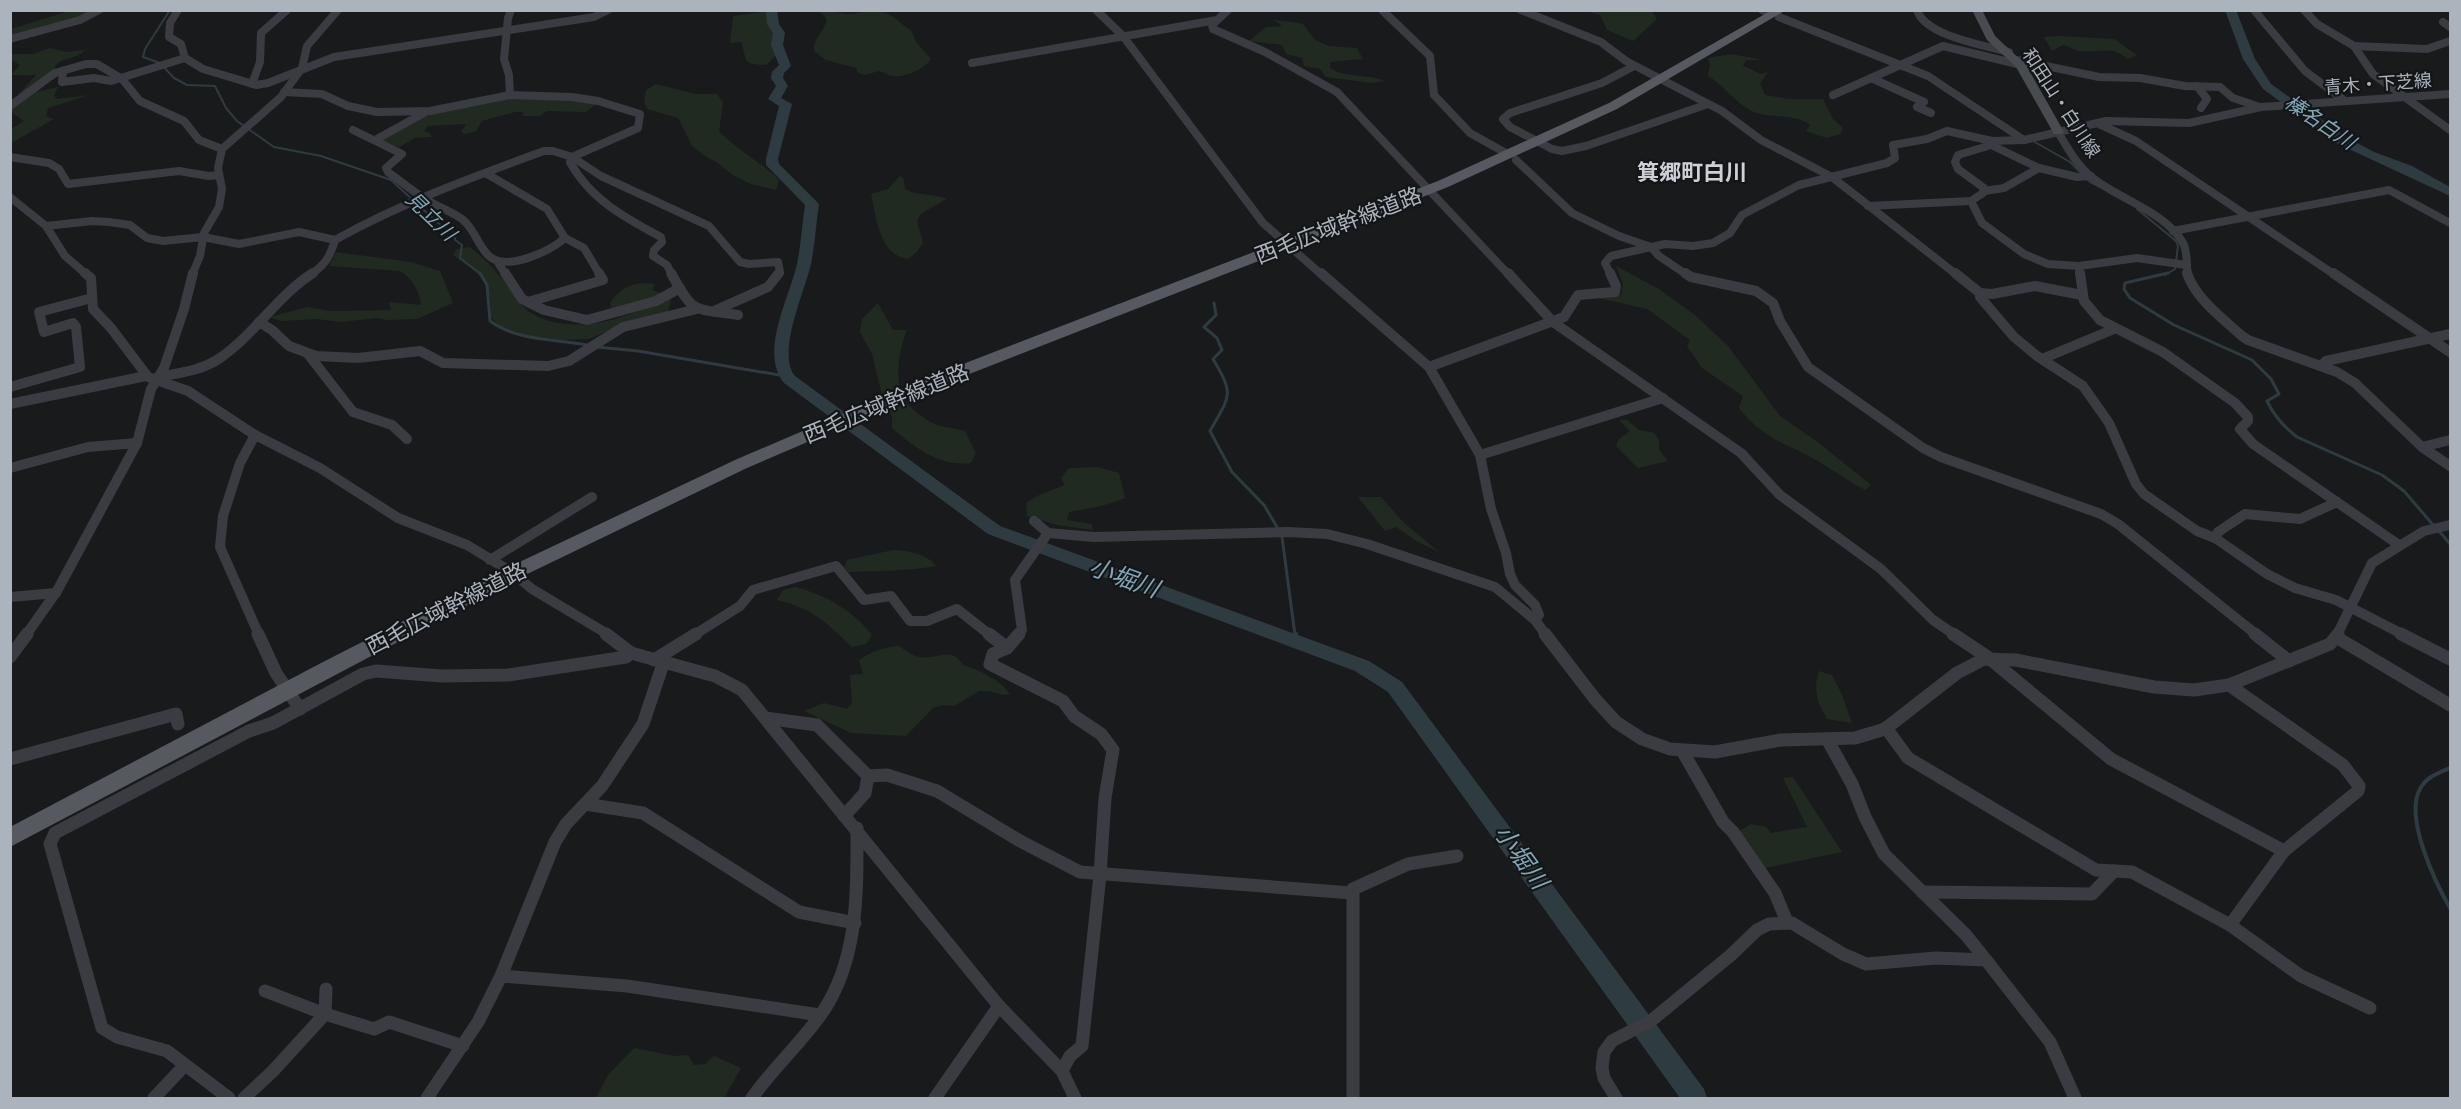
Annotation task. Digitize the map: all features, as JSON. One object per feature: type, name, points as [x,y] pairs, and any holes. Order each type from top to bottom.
[{"type":"main road","name":"西毛広域幹線道路","points":[[10,838],[330,667],[513,573],[695,486],[925,385],[1443,184],[1539,142],[1613,106],[1780,14]]},
{"type":"street","points":[[10,39],[80,20],[99,10]]},
{"type":"street","points":[[178,10],[170,23],[169,37],[180,42],[185,51],[185,58]]},
{"type":"street","points":[[252,84],[260,62],[261,33],[287,10]]},
{"type":"street","points":[[10,657],[56,593],[138,443],[153,378],[164,368],[184,309],[190,279],[200,256],[203,237],[219,207],[222,189],[219,175],[222,149],[276,102],[302,68],[307,46],[338,10]]},
{"type":"street","points":[[510,95],[509,75],[504,58],[508,18],[511,10]]},
{"type":"street","points":[[63,71],[62,82],[93,78],[111,81],[185,58],[204,69],[237,81],[252,84],[268,83],[302,68],[347,54],[408,47],[594,17],[608,10]]},
{"type":"street","points":[[1096,10],[1123,36],[1263,223],[1429,367],[1480,455],[1491,508],[1510,574],[1515,585],[1535,605],[1539,615],[1535,620]]},
{"type":"street","points":[[1227,10],[1212,25],[1213,29],[1265,52],[1290,68],[1333,89],[1436,195],[1553,322],[1741,453],[1780,495],[1881,569],[1933,620],[1989,658],[2057,717],[2116,763],[2284,851]]},
{"type":"street","points":[[1382,10],[1430,56],[1434,95],[1470,133],[1504,152]]},
{"type":"street","points":[[1521,10],[1601,42],[1638,68],[1730,116],[1761,140],[1832,177],[1980,293],[1992,294],[2035,286],[2082,295]]},
{"type":"street","points":[[1917,10],[1919,17],[1933,30],[2015,59]]},
{"type":"street","name":"和田山・白川線","points":[[1977,10],[1991,38],[2015,59],[2067,149],[2090,176],[2140,206],[2173,231],[2183,242],[2183,264],[2189,279],[2237,333],[2248,340],[2322,365],[2355,383],[2422,447],[2451,466]]},
{"type":"street","points":[[2254,10],[2299,67],[2342,101]]},
{"type":"street","points":[[2304,10],[2317,24],[2354,46],[2373,74],[2402,98],[2451,130]]},
{"type":"street","points":[[1780,14],[1928,76],[2024,140]]},
{"type":"street","points":[[972,63],[1218,20]]},
{"type":"street","points":[[2443,22],[2451,27]]},
{"type":"street","points":[[2354,46],[2427,49],[2451,41]]},
{"type":"street","points":[[1833,95],[1943,46],[2099,77],[2140,78],[2220,87],[2233,98],[2260,107]]},
{"type":"street","points":[[10,106],[49,77],[86,64],[97,64],[122,79],[140,101],[184,121],[199,140],[222,149]]},
{"type":"street","points":[[1638,68],[1610,80],[1510,113],[1503,119],[1510,127],[1557,151],[1570,150],[1708,104]]},
{"type":"street","points":[[1871,78],[1924,102],[1917,107],[1931,113]]},
{"type":"street","points":[[2198,86],[2207,99],[2201,108]]},
{"type":"street","points":[[284,92],[322,94],[348,106],[376,112],[430,111],[510,95],[572,96],[598,101],[640,114],[638,128],[572,157],[570,162],[579,179],[625,219],[661,237],[662,242],[654,250],[653,256],[667,265],[686,301],[697,309]]},
{"type":"street","name":"青木・下芝線","points":[[1990,142],[2024,140],[2097,123],[2189,123],[2260,107],[2451,94]]},
{"type":"street","points":[[375,140],[399,125],[430,111]]},
{"type":"street","points":[[2097,123],[2136,141],[2451,352]]},
{"type":"street","points":[[353,130],[402,154],[386,168],[419,200],[443,207],[468,224],[484,250],[497,261],[522,299],[544,310],[587,320],[656,301],[680,288]]},
{"type":"street","points":[[1429,367],[1564,317],[1578,295],[1615,292],[1616,286],[1605,267],[1607,259],[1665,244],[1693,246],[1713,243],[1730,233],[1747,212],[1799,185],[1887,163],[1895,158],[1893,145],[1926,139],[1945,131],[1966,134],[1990,142],[2038,168],[2079,177],[2090,176]]},
{"type":"street","points":[[1984,191],[1980,184],[1958,169],[1955,162],[1958,155],[1990,142]]},
{"type":"street","points":[[46,226],[92,220],[130,225],[147,238],[154,240],[203,237],[239,244],[299,232],[335,240],[360,226],[457,183],[487,174],[540,151],[553,151],[572,157],[601,176],[710,226],[740,262],[750,265],[769,261],[778,262],[780,272],[772,284],[716,310]]},
{"type":"street","points":[[10,157],[22,161],[52,164],[58,167],[68,184],[175,171],[193,172],[209,178],[219,175]]},
{"type":"street","points":[[1516,160],[1567,210],[1619,236],[1651,247],[1659,256],[1691,277],[1756,291],[1770,299],[1780,321],[1808,367],[1923,448],[1941,457],[2101,514],[2118,524],[2289,661]]},
{"type":"street","points":[[1869,206],[1971,201],[1984,191],[2004,188],[2038,168]]},
{"type":"street","points":[[487,174],[547,209],[565,238],[584,248],[603,280],[528,302]]},
{"type":"street","points":[[2173,231],[2389,190],[2451,223]]},
{"type":"street","points":[[10,197],[46,226],[65,256],[91,278],[93,309],[153,378],[188,391],[255,435],[320,468],[398,518],[466,545],[513,573],[532,589],[612,637],[631,653],[725,680],[742,690],[999,1006],[1062,1071],[1075,1098]]},
{"type":"street","points":[[1971,201],[1982,224],[2024,254],[2048,264],[2079,266],[2137,258],[2183,264]]},
{"type":"street","points":[[497,261],[513,261],[548,251],[565,238]]},
{"type":"street","points":[[10,404],[196,370],[210,364],[259,322],[296,284],[325,265],[332,255],[335,240]]},
{"type":"street","points":[[2079,266],[2082,295],[2100,320],[2163,352],[2235,403],[2248,417],[2248,421],[2240,429],[2244,435],[2265,453],[2399,545]]},
{"type":"street","points":[[1980,293],[1980,297],[2008,332],[2042,359],[2083,386],[2109,423],[2139,489],[2197,531],[2215,538],[2247,562],[2282,582],[2351,607],[2451,659]]},
{"type":"street","points":[[10,387],[80,367],[76,327],[73,324],[45,332],[39,312],[92,298]]},
{"type":"street","points":[[259,322],[272,330],[289,346],[308,354],[349,358],[420,351],[443,363],[548,366],[569,361],[623,327],[697,309],[738,315]]},
{"type":"street","points":[[2042,359],[2114,329]]},
{"type":"street","points":[[2322,365],[2326,361],[2451,334]]},
{"type":"street","points":[[308,354],[352,412],[392,425],[407,439]]},
{"type":"street","points":[[1480,455],[1663,398]]},
{"type":"street","points":[[255,435],[240,463],[222,516],[220,547],[280,678],[298,707]]},
{"type":"street","points":[[2422,447],[2451,440]]},
{"type":"street","points":[[10,468],[88,447],[138,443]]},
{"type":"street","points":[[490,560],[592,496]]},
{"type":"street","points":[[2215,538],[2218,532],[2245,514],[2300,519],[2337,502]]},
{"type":"street","points":[[1034,521],[1041,543]]},
{"type":"street","points":[[1062,1071],[1070,1056],[1082,1046],[1100,875],[1105,798],[1113,750],[1101,734],[1074,716],[1064,701],[990,664],[991,657],[1007,648],[1022,630],[1015,580],[1041,543],[1094,537],[1255,532],[1326,534],[1440,566],[1496,587],[1535,620],[1595,699],[1616,722],[1656,745],[1683,752],[1715,752],[1765,742],[1869,735],[1886,728],[1962,670],[1975,662],[1989,658],[2016,660],[2154,687],[2194,690],[2229,685],[2330,644],[2336,637],[2372,563],[2424,531],[2451,525]]},
{"type":"street","points":[[427,1098],[463,1046],[501,976],[544,865],[566,824],[602,786],[643,724],[659,662],[744,603],[748,593],[753,590],[836,566],[864,600],[871,601],[891,596],[910,621],[927,621],[957,609],[1007,648]]},
{"type":"street","points":[[10,597],[56,593]]},
{"type":"street","points":[[2336,637],[2451,705]]},
{"type":"street","points":[[229,1098],[167,1051],[108,1033],[99,1024],[50,844],[51,839],[61,829],[249,731],[273,723],[298,707],[363,674],[376,671],[442,676],[508,675],[626,657],[631,653]]},
{"type":"street","points":[[2229,685],[2343,765],[2359,786],[2358,791],[2284,851],[2230,925]]},
{"type":"street","points":[[10,759],[176,714],[178,724]]},
{"type":"street","points":[[765,718],[817,725],[868,776],[869,782],[863,797],[844,816]]},
{"type":"street","points":[[1886,728],[1903,753],[1914,762],[2096,870],[2132,872],[2230,925],[2301,976],[2370,1008]]},
{"type":"street","points":[[1827,739],[1852,784],[1865,817],[1884,854],[1966,935],[1986,960],[2050,1042],[2075,1098]]},
{"type":"street","points":[[1683,752],[1723,822],[1733,832],[1775,893],[1787,922]]},
{"type":"street","points":[[868,776],[887,775],[937,791],[1020,841],[1080,872],[1352,893]]},
{"type":"street","points":[[585,804],[643,813],[799,912],[855,923]]},
{"type":"street","points":[[752,1098],[820,1015],[840,980],[854,936],[856,828]]},
{"type":"street","points":[[1353,1098],[1353,889],[1408,864],[1457,856]]},
{"type":"street","points":[[1922,892],[2092,894],[2114,870]]},
{"type":"street","points":[[1616,1098],[1604,1078],[1602,1068],[1604,1052],[1612,1041],[1642,1025],[1731,955],[1757,930],[1769,924],[1787,922],[1803,929],[1843,954],[1866,964],[1936,958],[1986,960]]},
{"type":"street","points":[[501,976],[627,986],[820,1015]]},
{"type":"street","points":[[244,1098],[272,1072],[325,1014],[326,989]]},
{"type":"street","points":[[265,991],[325,1014],[374,1029],[389,1022],[463,1046]]},
{"type":"street","points":[[935,1098],[999,1006]]},
{"type":"street","points":[[154,1098],[185,1065]]},
{"type":"shaded area","points":[[69,11],[96,11],[56,24],[45,25],[11,38],[11,30],[14,28]]},
{"type":"shaded area","points":[[767,11],[769,24],[775,33],[776,55],[766,65],[749,63],[745,58],[741,42],[730,43],[733,16]]},
{"type":"shaded area","points":[[819,11],[846,14],[883,12],[911,30],[916,42],[931,59],[924,66],[903,76],[890,76],[879,71],[865,75],[858,73],[856,68],[826,60],[814,51],[815,42],[827,19]]},
{"type":"shaded area","points":[[1585,11],[1652,11],[1657,19],[1633,41],[1607,30],[1600,15]]},
{"type":"shaded area","points":[[1274,20],[1300,23],[1315,40],[1329,46],[1357,48],[1363,59],[1330,62],[1330,68],[1343,74],[1385,81],[1372,83],[1326,77],[1320,69],[1304,66],[1302,58],[1286,54],[1282,45],[1249,41],[1266,27],[1282,26]]},
{"type":"shaded area","points":[[2044,37],[2114,39],[2137,55],[2127,59],[2117,52],[2079,51],[2063,45],[2052,51]]},
{"type":"shaded area","points":[[50,48],[67,52],[85,50],[55,66],[55,72],[24,96],[18,95],[36,75],[11,75],[20,65],[11,60],[11,54],[33,54]]},
{"type":"shaded area","points":[[1731,54],[1763,60],[1746,60],[1743,66],[1761,74],[1768,72],[1760,83],[1765,95],[1789,99],[1823,99],[1833,119],[1843,128],[1840,134],[1827,138],[1806,131],[1810,125],[1804,121],[1790,117],[1759,114],[1740,103],[1708,76],[1710,64],[1708,58]]},
{"type":"shaded area","points":[[656,84],[696,94],[717,94],[723,103],[719,131],[779,180],[776,190],[751,184],[733,175],[692,146],[678,118],[647,109],[644,102],[646,90]]},
{"type":"shaded area","points":[[58,87],[54,96],[57,99],[89,95],[48,108],[46,116],[54,119],[11,143],[11,129],[24,121],[11,112],[11,107],[35,92]]},
{"type":"shaded area","points":[[508,96],[568,98],[596,104],[586,112],[547,111],[540,116],[522,116],[524,112],[515,112],[482,121],[476,131],[465,134],[461,132],[466,124],[428,126],[424,131],[430,133],[432,137],[415,138],[399,147],[385,143],[380,138],[418,117]]},
{"type":"shaded area","points":[[900,176],[904,179],[905,189],[947,199],[920,214],[917,221],[923,243],[908,259],[891,251],[885,243],[871,194],[888,189]]},
{"type":"shaded area","points":[[470,247],[492,267],[528,311],[541,318],[555,322],[586,324],[631,314],[644,308],[613,311],[610,303],[619,292],[641,283],[655,284],[652,290],[668,296],[671,300],[667,316],[635,319],[589,339],[563,340],[524,335],[499,326],[491,317],[490,298],[483,278],[453,255],[457,249]]},
{"type":"shaded area","points":[[336,252],[411,262],[440,271],[453,303],[417,319],[377,318],[341,322],[316,319],[282,321],[270,317],[307,307],[332,311],[391,310],[389,302],[421,305],[414,285],[403,273],[329,266]]},
{"type":"shaded area","points":[[1616,266],[1659,289],[1695,315],[1728,346],[1780,416],[1819,443],[1871,485],[1865,490],[1757,427],[1739,408],[1743,396],[1702,368],[1687,346],[1690,340],[1647,309],[1590,296],[1621,295],[1623,284]]},
{"type":"shaded area","points":[[878,303],[893,330],[907,330],[898,371],[904,399],[925,419],[941,426],[965,431],[976,453],[971,463],[938,459],[919,449],[892,428],[892,416],[884,403],[872,354],[860,332],[862,319]]},
{"type":"shaded area","points":[[1619,420],[1627,420],[1639,430],[1654,433],[1659,440],[1659,450],[1668,461],[1638,468],[1616,446],[1618,440],[1630,431]]},
{"type":"shaded area","points":[[1098,467],[1119,473],[1125,498],[1102,506],[1069,512],[1067,520],[1092,524],[1093,530],[1057,525],[1027,516],[1026,503],[1065,485],[1061,478],[1069,468]]},
{"type":"shaded area","points":[[1358,497],[1381,497],[1404,523],[1439,552],[1418,542],[1396,527],[1385,531]]},
{"type":"shaded area","points":[[893,550],[910,552],[928,558],[936,566],[848,572],[844,567],[847,560]]},
{"type":"shaded area","points":[[795,587],[817,594],[847,610],[872,635],[866,644],[852,647],[835,630],[810,612],[777,600],[783,590]]},
{"type":"shaded area","points":[[899,646],[920,657],[949,654],[954,656],[963,665],[995,680],[1010,694],[979,691],[954,706],[942,705],[933,708],[906,736],[851,733],[804,711],[824,703],[847,709],[852,703],[850,675],[863,674],[859,660],[878,650]]},
{"type":"shaded area","points":[[1819,671],[1832,675],[1852,723],[1827,719],[1817,696],[1816,684]]},
{"type":"shaded area","points":[[1793,777],[1842,852],[1765,868],[1739,831],[1751,824],[1766,827],[1771,833],[1807,827],[1783,778]]},
{"type":"shaded area","points":[[634,1048],[675,1056],[688,1055],[694,1065],[705,1064],[714,1056],[741,1068],[724,1098],[596,1098],[608,1075]]},
{"type":"waterway","name":"見立川","points":[[170,10],[145,49],[143,57],[160,63],[174,78],[187,85],[215,86],[226,108],[237,121],[274,147],[321,156],[391,180],[438,223],[455,234],[455,240],[462,245],[460,258],[480,274]]},
{"type":"waterway","name":"小堀川","points":[[771,10],[773,24],[779,33],[777,45],[785,66],[778,72],[777,78],[782,86],[774,99],[786,104],[772,159],[773,165],[812,204],[805,260],[782,345],[782,368],[789,380],[994,530],[1362,666],[1395,687],[1695,1098]]},
{"type":"waterway","name":"榛名白川","points":[[2230,10],[2249,59],[2267,86],[2343,141],[2369,155],[2407,169],[2450,192]]},
{"type":"waterway","points":[[2033,141],[2070,162],[2090,182],[2100,187]]},
{"type":"waterway","points":[[2137,209],[2176,241],[2178,246],[2175,269],[2165,275]]},
{"type":"waterway","points":[[2168,273],[2125,283],[2124,289],[2130,298],[2174,325],[2252,360],[2271,379],[2279,394],[2267,401],[2276,416],[2288,429],[2297,437],[2382,475],[2404,491],[2434,526]]},
{"type":"waterway","name":"見立川","points":[[480,274],[487,285],[490,321],[501,328],[524,336],[587,345]]},
{"type":"waterway","points":[[1214,303],[1216,315],[1204,327],[1217,338],[1222,350],[1213,359],[1225,381],[1227,395],[1226,402],[1210,431],[1232,472],[1264,505],[1277,527]]},
{"type":"waterway","name":"見立川","points":[[597,347],[638,351],[785,376]]},
{"type":"waterway","points":[[2439,531],[2450,544]]},
{"type":"waterway","points":[[1282,537],[1295,635]]},
{"type":"waterway","name":"小堀川","points":[[1294,642],[1296,634]]},
{"type":"waterway","points":[[2450,768],[2426,781],[2416,801],[2416,816],[2423,849],[2450,908]]},
{"type":"district","name":"箕郷町白川","points":[[1692,172]]}]
